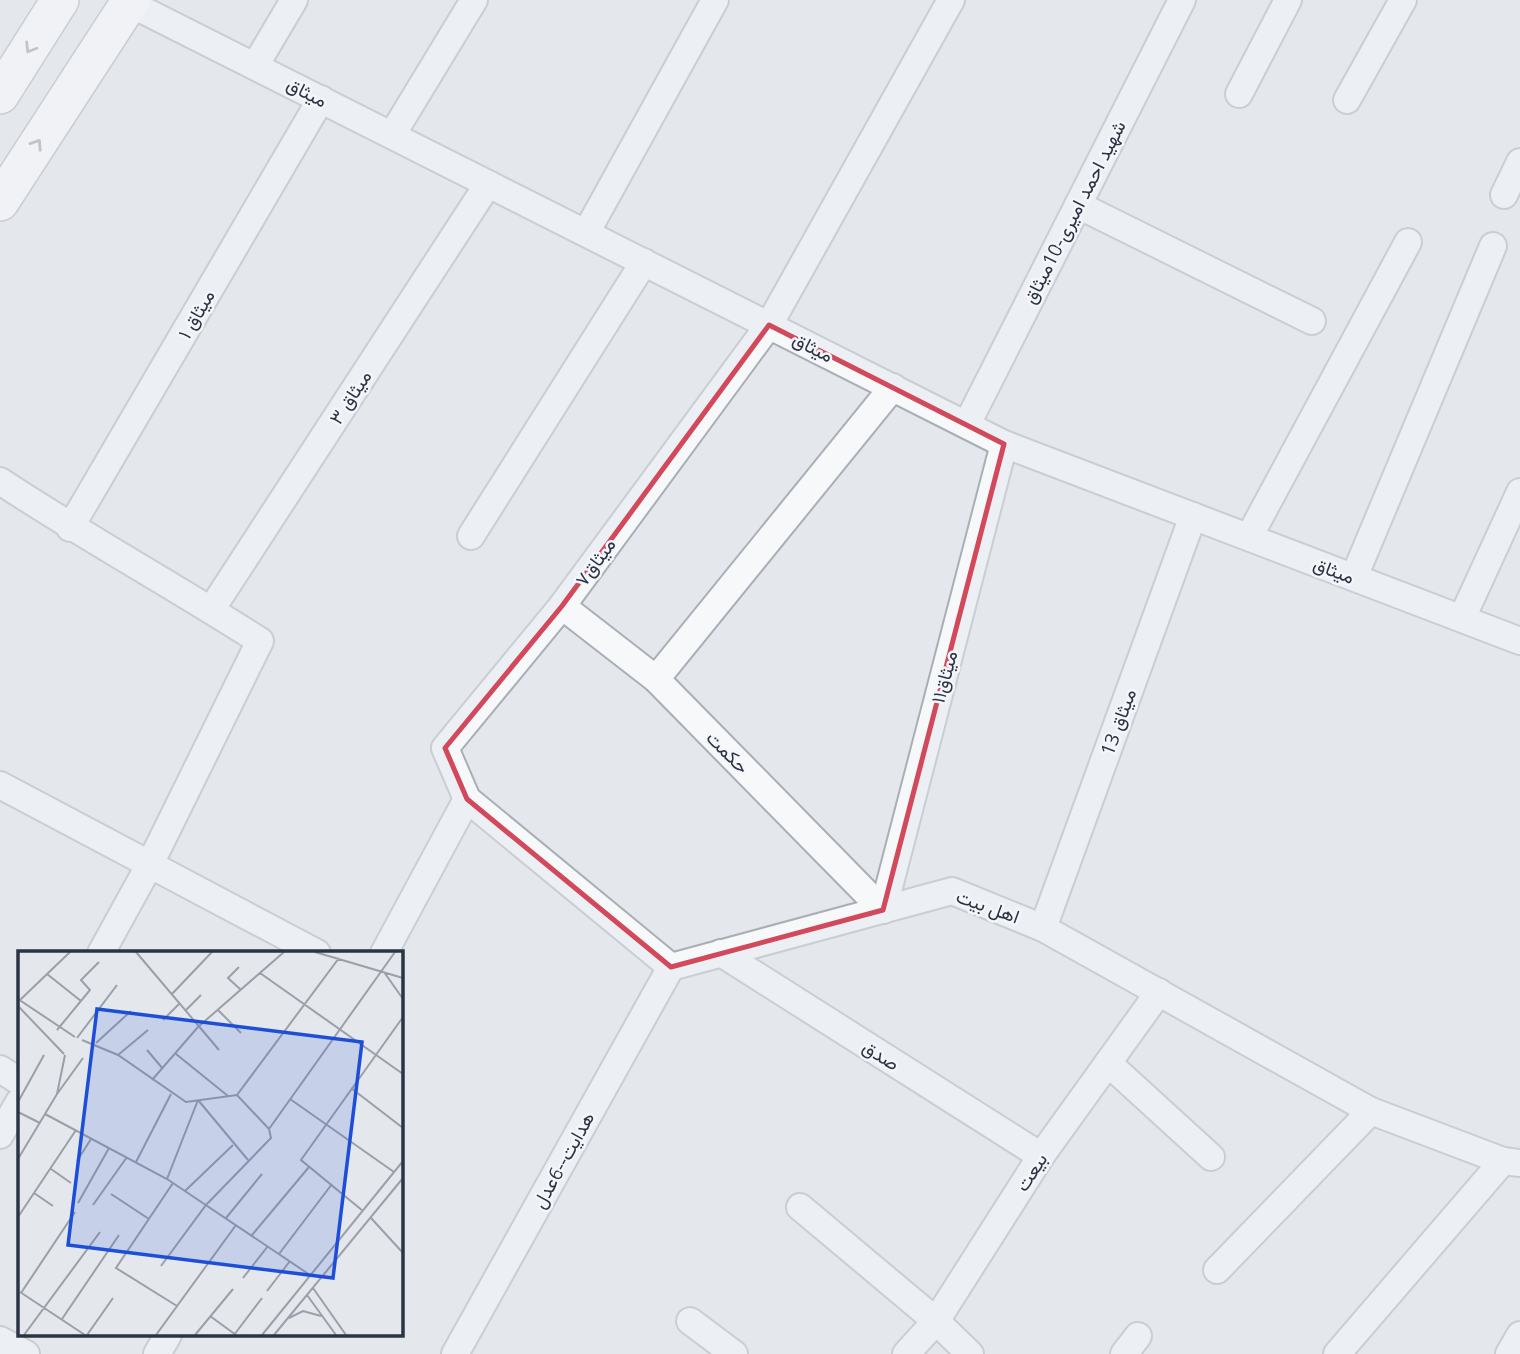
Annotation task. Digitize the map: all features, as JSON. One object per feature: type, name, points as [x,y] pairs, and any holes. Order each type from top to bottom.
[{"type":"main road","points":[[0,95],[60,0]]},
{"type":"main road","points":[[0,202],[130,1]]},
{"type":"street","points":[[255,66],[294,0]]},
{"type":"street","points":[[392,135],[474,0]]},
{"type":"street","points":[[586,233],[715,0]]},
{"type":"street","name":"میثاق۷","points":[[467,799],[446,748],[562,606],[769,325],[951,0]]},
{"type":"street","name":"شهید احمد امیری-10میثاق","points":[[967,425],[1182,0]]},
{"type":"street","points":[[1239,94],[1288,0]]},
{"type":"street","points":[[1347,100],[1403,0]]},
{"type":"street","name":"میثاق","points":[[130,1],[1004,444],[1520,640]]},
{"type":"street","name":"میثاق ۱","points":[[71,528],[321,99]]},
{"type":"street","points":[[1504,195],[1520,162]]},
{"type":"street","name":"میثاق ۳","points":[[211,610],[488,184]]},
{"type":"street","points":[[1078,205],[1312,321]]},
{"type":"street","points":[[1250,537],[1408,243]]},
{"type":"street","points":[[1354,577],[1493,246]]},
{"type":"street","points":[[471,536],[644,262]]},
{"type":"street","points":[[656,679],[893,387]]},
{"type":"street","name":"میثاق۱۱","points":[[883,910],[1004,444]]},
{"type":"street","points":[[0,481],[71,528],[260,641],[150,863],[102,951]]},
{"type":"street","points":[[1462,618],[1520,492]]},
{"type":"street","name":"میثاق 13","points":[[1043,928],[1193,516]]},
{"type":"street","name":"حکمت","points":[[562,606],[656,679],[883,910]]},
{"type":"street","points":[[0,785],[313,951]]},
{"type":"street","points":[[385,951],[467,799],[671,967]]},
{"type":"street","name":"اهل بیت","points":[[671,967],[952,891],[1043,928],[1371,1111],[1511,1162]]},
{"type":"street","name":"صدق","points":[[721,953],[1041,1156]]},
{"type":"street","name":"هدایت--6عدل","points":[[455,1354],[671,967]]},
{"type":"street","name":"بیعت","points":[[906,1354],[936,1321],[1041,1156],[1159,992]]},
{"type":"street","points":[[1108,1063],[1211,1157]]},
{"type":"street","points":[[0,1069],[18,1080]]},
{"type":"street","points":[[0,1135],[18,1104]]},
{"type":"street","points":[[1217,1270],[1371,1111]]},
{"type":"street","points":[[1337,1354],[1511,1162]]},
{"type":"street","points":[[800,1207],[936,1321],[970,1354]]},
{"type":"street","points":[[690,1321],[734,1354]]},
{"type":"street","points":[[1509,1354],[1520,1335]]},
{"type":"street","points":[[157,1354],[167,1336]]},
{"type":"street","points":[[0,1340],[26,1354]]},
{"type":"highlighted area","points":[[769,325],[1004,444],[883,910],[671,967],[467,799],[445,748],[562,606]]}]
